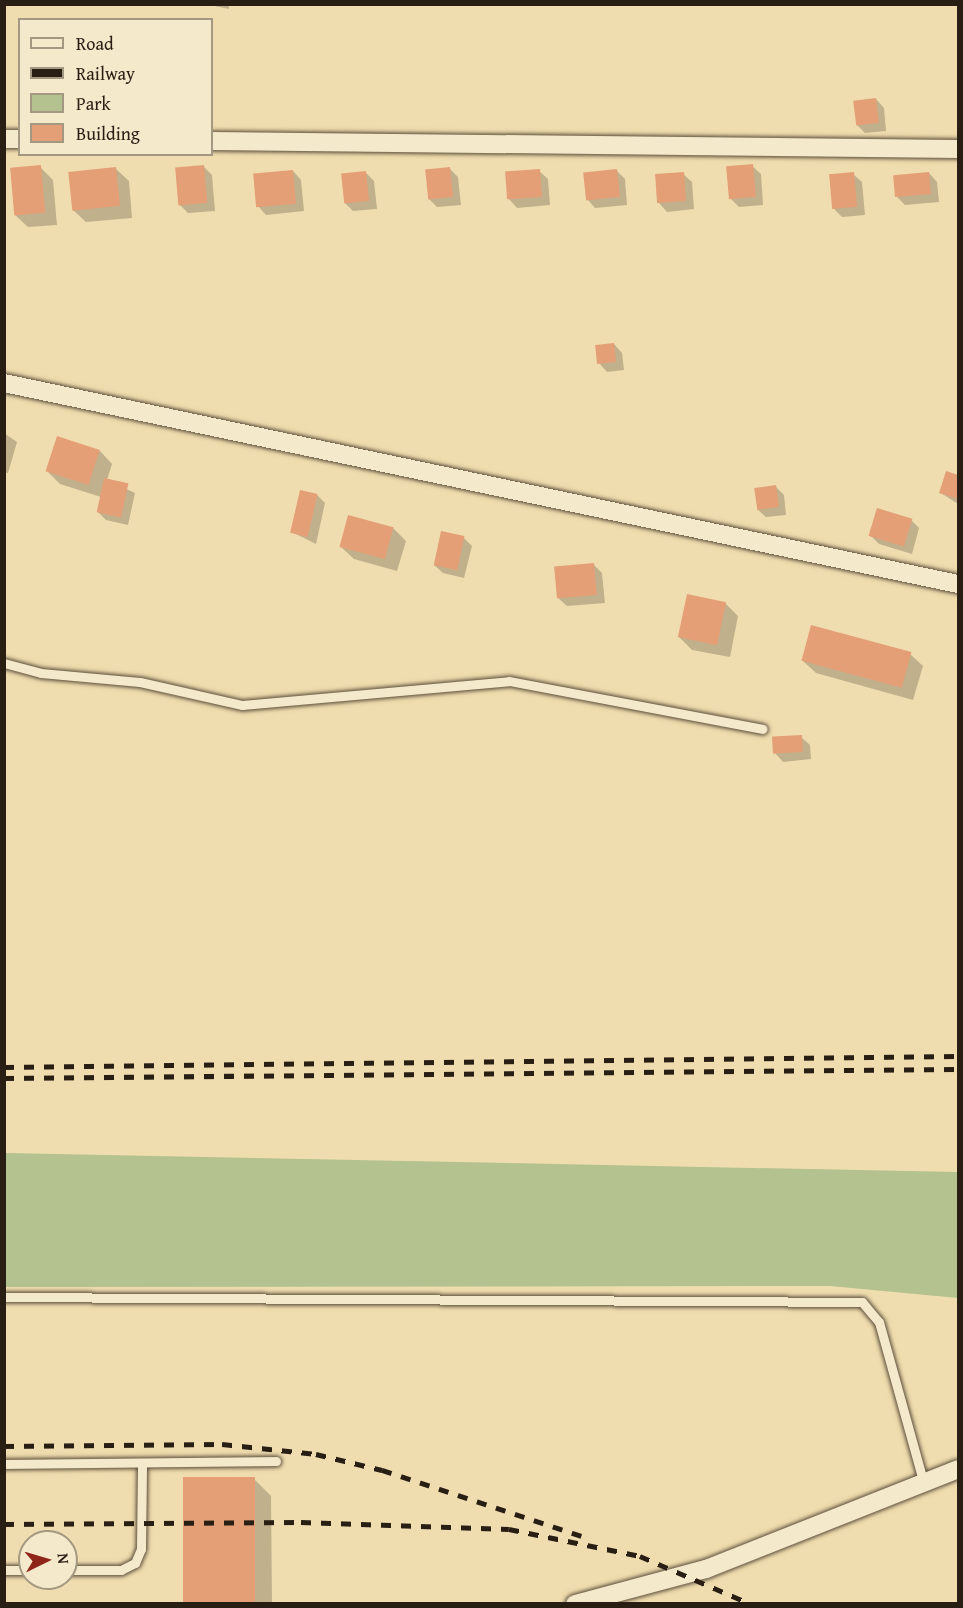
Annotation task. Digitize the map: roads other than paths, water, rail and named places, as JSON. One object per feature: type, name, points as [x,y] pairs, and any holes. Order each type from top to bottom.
[{"type":"street","points":[[213,141],[958,149]]},
{"type":"street","points":[[4,383],[958,584]]},
{"type":"street","points":[[575,1604],[706,1569],[923,1480],[958,1469]]},
{"type":"lane","points":[[4,663],[41,673],[140,682],[242,705],[509,681],[763,729]]},
{"type":"lane","points":[[4,1297],[862,1302],[879,1322],[923,1480]]},
{"type":"lane","points":[[4,1464],[276,1461]]},
{"type":"lane","points":[[78,1570],[121,1570],[135,1563],[141,1549],[142,1463]]},
{"type":"railway","points":[[4,1067],[958,1056]]},
{"type":"railway","points":[[4,1078],[958,1069]]},
{"type":"railway","points":[[4,1446],[222,1444],[316,1454],[382,1470],[581,1536]]},
{"type":"railway","points":[[4,1524],[301,1522],[509,1529],[640,1556],[751,1604]]}]
